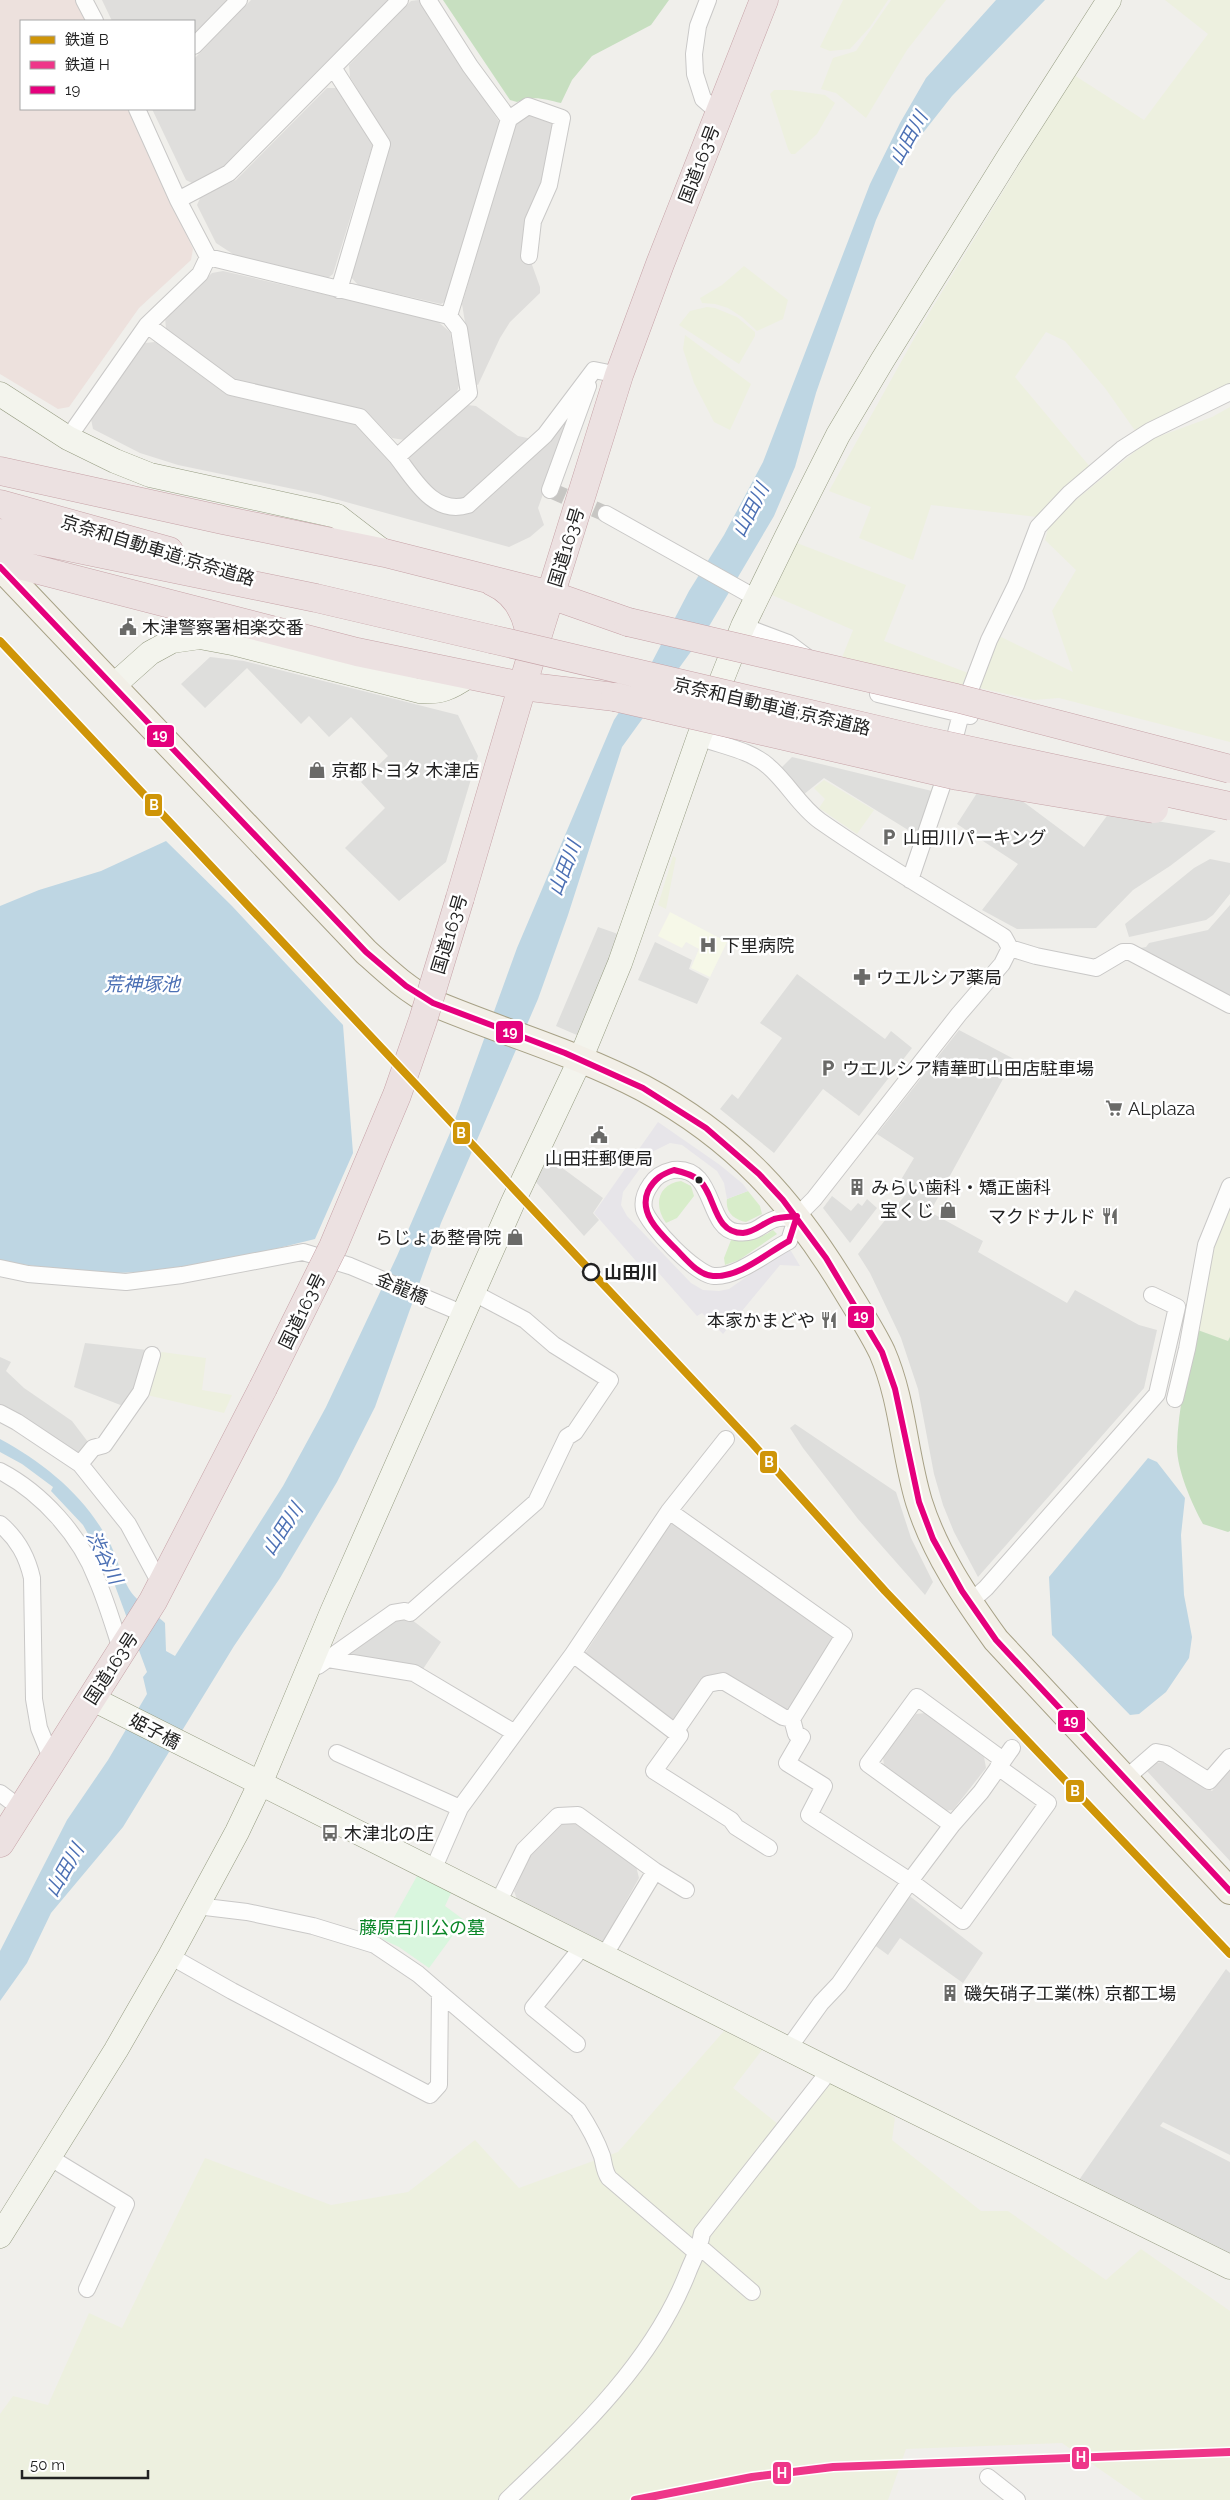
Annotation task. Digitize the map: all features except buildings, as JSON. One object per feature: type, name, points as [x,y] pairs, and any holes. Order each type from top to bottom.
[{"type":"highway","name":"国道163号","points":[[0,1843],[10,1800],[52,1760],[158,1593],[333,1247],[397,1095],[423,1020],[522,686],[542,627],[571,529],[607,372],[720,113],[764,0]]},
{"type":"highway","points":[[0,470],[222,520],[385,553],[492,580],[518,602],[528,625],[542,627],[615,618]]},
{"type":"highway","name":"京奈和自動車道;京奈道路","points":[[0,504],[154,546],[316,598]]},
{"type":"highway","points":[[492,580],[538,570],[555,555],[571,529]]},
{"type":"highway","points":[[571,529],[574,571],[577,582],[589,602],[615,618],[956,698],[1230,768]]},
{"type":"highway","name":"京奈和自動車道;京奈道路","points":[[12,535],[316,598],[922,740],[1230,806]]},
{"type":"highway","points":[[0,560],[270,631],[472,677],[522,686],[578,685],[615,697],[958,776],[1230,820]]},
{"type":"highway","points":[[492,580],[542,627],[578,685]]},
{"type":"highway","points":[[472,677],[498,673],[508,668],[542,627]]},
{"type":"highway","points":[[472,677],[488,687],[502,706],[506,723],[506,742]]},
{"type":"main road","points":[[0,567],[366,952],[417,995],[465,1017],[556,1050],[641,1087],[699,1122],[762,1175],[797,1216],[823,1252],[882,1352],[896,1396],[919,1502],[943,1559],[969,1603],[996,1640],[1125,1779],[1229,1887]]},
{"type":"street","points":[[84,0],[94,20]]},
{"type":"street","points":[[195,45],[239,0]]},
{"type":"street","points":[[178,200],[229,173],[334,69],[400,0]]},
{"type":"street","points":[[428,0],[470,66],[509,119]]},
{"type":"street","points":[[708,0],[698,26],[694,54],[695,74],[703,99],[720,113]]},
{"type":"street","points":[[0,2236],[116,2050],[170,1956],[260,1784],[319,1662],[464,1305],[580,1060],[620,963],[699,737],[743,626],[750,595],[838,435],[882,361],[1109,0]]},
{"type":"street","points":[[334,69],[382,144],[339,290]]},
{"type":"street","points":[[449,316],[509,119],[528,106],[562,118],[549,185],[534,221],[529,256]]},
{"type":"street","points":[[137,110],[178,200],[208,257],[449,316],[459,329],[469,393],[397,456]]},
{"type":"street","points":[[68,438],[147,325],[200,274],[208,257]]},
{"type":"street","points":[[147,325],[231,387],[360,416],[397,456],[423,492],[433,500],[459,508],[468,505],[545,435],[607,372]]},
{"type":"street","points":[[550,490],[607,372]]},
{"type":"street","points":[[910,880],[942,786],[961,714],[988,640],[1020,577],[1038,527],[1070,493],[1122,449],[1150,431],[1230,392]]},
{"type":"street","points":[[0,394],[68,438],[115,461],[150,475],[337,516],[385,553]]},
{"type":"street","points":[[606,514],[750,595]]},
{"type":"street","points":[[743,626],[788,643],[849,686],[961,714],[1053,727],[1142,747],[1230,762]]},
{"type":"street","points":[[113,686],[150,653],[172,641],[200,638],[232,643],[419,691],[435,692],[452,687],[472,677]]},
{"type":"street","points":[[699,737],[744,752],[758,759],[769,767],[801,806],[819,820],[910,880],[1004,937],[1010,948],[1036,956],[1096,968],[1123,952],[1130,952],[1230,1005]]},
{"type":"street","points":[[797,1216],[774,1219],[763,1227],[749,1232],[734,1232],[724,1224],[716,1212],[705,1186],[696,1176],[685,1171],[674,1170],[662,1173],[652,1182],[644,1195],[644,1208],[648,1218],[663,1236],[700,1271],[713,1276],[728,1274],[789,1241],[797,1216],[814,1199],[959,1014],[1002,964],[1010,948]]},
{"type":"street","points":[[1175,1399],[1187,1349],[1206,1245],[1230,1186]]},
{"type":"street","name":"金龍橋","points":[[0,1268],[37,1275],[126,1282],[182,1275],[303,1252],[464,1305],[525,1320],[554,1344],[610,1380],[575,1432],[567,1437],[536,1502],[410,1613],[405,1611],[393,1613],[319,1662]]},
{"type":"street","points":[[969,1603],[986,1588],[1157,1394],[1177,1308],[1152,1295]]},
{"type":"street","points":[[80,1464],[93,1448],[104,1445],[141,1392],[152,1355]]},
{"type":"street","points":[[0,1413],[17,1422],[80,1464],[128,1524],[158,1593]]},
{"type":"street","points":[[433,1870],[460,1808],[573,1654],[669,1511],[726,1439]]},
{"type":"street","points":[[0,1470],[50,1509],[76,1541],[97,1578],[123,1650]]},
{"type":"street","points":[[669,1511],[844,1635],[792,1719],[796,1734],[802,1737],[787,1763],[824,1786],[809,1815],[910,1881],[963,1921],[1048,1803],[1004,1758],[917,1697],[868,1764],[952,1825]]},
{"type":"street","points":[[0,1524],[22,1548],[30,1571],[34,1699],[39,1728],[52,1760]]},
{"type":"street","points":[[573,1654],[680,1735],[654,1771],[769,1848]]},
{"type":"street","points":[[319,1662],[414,1673],[515,1733]]},
{"type":"street","points":[[675,1732],[708,1684],[716,1681],[723,1681],[783,1717],[792,1719]]},
{"type":"street","name":"姫子橋","points":[[91,1698],[830,2070],[1230,2267]]},
{"type":"street","points":[[1125,1779],[1156,1752],[1166,1754],[1209,1781],[1230,1757]]},
{"type":"street","points":[[337,1754],[460,1808]]},
{"type":"street","points":[[788,2049],[821,2003],[839,1984],[910,1881],[952,1825],[981,1792],[1004,1758]]},
{"type":"street","points":[[498,1903],[524,1850],[558,1816],[578,1815],[655,1871],[686,1890]]},
{"type":"street","points":[[604,1956],[655,1871]]},
{"type":"street","points":[[197,1906],[247,1912],[313,1926],[375,1945],[418,1974],[578,2110],[593,2133],[609,2178],[752,2292]]},
{"type":"street","points":[[577,2044],[533,2008],[583,1946]]},
{"type":"street","points":[[170,1956],[232,1991],[430,2095],[436,2089],[440,2079],[438,2032],[440,1993]]},
{"type":"street","points":[[507,2500],[594,2414],[636,2366],[676,2303],[699,2250],[702,2234],[830,2070]]},
{"type":"street","points":[[49,2157],[126,2204],[86,2289]]},
{"type":"street","points":[[988,2477],[1018,2500]]},
{"type":"shaded area","points":[[0,0],[77,0],[87,20],[20,20],[20,110],[128,110],[193,249],[191,260],[139,308],[69,407],[58,409],[0,374]]},
{"type":"shaded area","points":[[102,0],[228,0],[195,35],[195,20],[112,20]]},
{"type":"shaded area","points":[[251,0],[390,0],[226,168],[192,183],[186,180],[152,110],[195,110],[195,58]]},
{"type":"shaded area","points":[[419,0],[500,123],[448,300],[441,304],[358,285],[350,276],[390,143],[350,77],[349,65],[411,1]]},
{"type":"shaded area","points":[[843,0],[888,0],[870,27],[850,49],[830,51],[820,47]]},
{"type":"shaded area","points":[[891,0],[946,0],[907,50],[866,118],[836,93],[821,89],[833,58],[856,51]]},
{"type":"shaded area","points":[[1165,0],[1230,0],[1230,390],[1136,432],[1105,388],[1065,341],[1046,332],[1015,377],[1091,468],[1037,517],[931,505],[913,560],[859,538],[871,507],[829,491],[920,328],[1074,75],[1144,120],[1208,34]]},
{"type":"shaded area","points":[[327,88],[337,88],[373,144],[333,274],[328,278],[236,256],[216,243],[197,205],[201,196],[236,180]]},
{"type":"shaded area","points":[[774,90],[790,90],[825,95],[835,103],[817,134],[795,154],[791,154],[788,149],[770,94]]},
{"type":"shaded area","points":[[528,110],[549,117],[556,130],[531,262],[540,287],[540,293],[510,322],[500,338],[478,385],[472,382],[474,377],[462,304],[517,118]]},
{"type":"shaded area","points":[[744,266],[788,300],[783,319],[757,331],[742,317],[728,308],[702,303],[700,298],[722,285]]},
{"type":"shaded area","points":[[223,271],[436,320],[450,332],[459,385],[457,392],[404,440],[392,438],[367,412],[231,379],[166,329],[165,317],[212,273]]},
{"type":"shaded area","points":[[707,307],[715,308],[737,317],[755,332],[755,336],[739,364],[679,325],[690,311]]},
{"type":"shaded area","points":[[685,335],[751,384],[730,430],[714,422],[694,383],[683,349]]},
{"type":"shaded area","points":[[155,342],[227,395],[359,425],[419,495],[463,513],[578,397],[538,508],[544,525],[530,537],[509,547],[317,494],[178,465],[140,453],[93,429],[91,419],[145,343]]},
{"type":"shaded area","points":[[467,405],[476,406],[518,436],[532,439],[461,501],[443,498],[407,464],[408,457]]},
{"type":"shaded area","points":[[1230,407],[1230,742],[1059,698],[1034,700],[975,687],[995,634],[1073,672],[1052,611],[1076,570],[1045,540],[1050,521],[1149,440],[1212,417]]},
{"type":"shaded area","points":[[797,543],[906,585],[884,641],[968,673],[962,690],[841,660],[853,630],[772,595]]},
{"type":"shaded area","points":[[210,657],[244,661],[458,715],[478,756],[446,862],[399,901],[345,848],[385,808],[361,782],[388,756],[351,717],[329,737],[309,716],[301,724],[247,668],[205,708],[181,684]]},
{"type":"shaded area","points":[[792,757],[936,792],[921,838],[824,778],[803,795],[780,769]]},
{"type":"shaded area","points":[[824,780],[874,810],[857,834],[819,808],[825,799],[814,788]]},
{"type":"shaded area","points":[[977,793],[1021,800],[1084,847],[1109,813],[1216,831],[1170,866],[1133,890],[1096,928],[1017,929],[982,910],[1018,864],[957,824]]},
{"type":"shaded area","points":[[673,856],[676,858],[666,909],[658,905]]},
{"type":"shaded area","points":[[1210,859],[1230,863],[1230,894],[1213,915],[1206,920],[1129,937],[1125,924],[1194,868]]},
{"type":"shaded area","points":[[1230,905],[1230,1001],[1135,949],[1146,947],[1149,943],[1208,930]]},
{"type":"shaded area","name":"下里病院","points":[[670,912],[727,942],[710,977],[691,968],[699,949],[686,942],[682,948],[658,936]]},
{"type":"shaded area","points":[[598,927],[621,935],[579,1036],[556,1026]]},
{"type":"shaded area","name":"下里病院","points":[[655,942],[692,960],[689,969],[709,979],[697,1004],[638,980]]},
{"type":"shaded area","name":"ウエルシア精華町山田店駐車場","points":[[797,974],[885,1039],[891,1031],[912,1048],[859,1116],[823,1089],[774,1153],[720,1109],[732,1094],[738,1099],[782,1038],[760,1023]]},
{"type":"shaded area","points":[[959,1030],[1014,1059],[930,1212],[983,1241],[978,1252],[1067,1303],[1075,1290],[1139,1325],[1157,1330],[1144,1388],[978,1577],[954,1532],[943,1505],[934,1474],[918,1389],[901,1338],[870,1273],[858,1254],[906,1194],[896,1188],[914,1158],[877,1134]]},
{"type":"shaded area","points":[[658,1122],[720,1165],[743,1184],[748,1191],[727,1199],[724,1183],[717,1171],[682,1145],[670,1143],[652,1152],[623,1192],[621,1205],[627,1216],[691,1283],[703,1290],[719,1291],[729,1289],[784,1251],[791,1251],[800,1266],[780,1265],[723,1334],[702,1313],[697,1316],[656,1270],[649,1276],[594,1213]]},
{"type":"shaded area","points":[[546,1156],[603,1198],[593,1213],[599,1220],[584,1236],[535,1181]]},
{"type":"shaded area","name":"みらい歯科・矯正歯科","points":[[832,1196],[851,1211],[858,1203],[862,1206],[867,1199],[877,1208],[850,1243],[823,1208]]},
{"type":"shaded area","points":[[1230,1200],[1230,1337],[1228,1342],[1195,1329],[1213,1238]]},
{"type":"shaded area","points":[[85,1343],[147,1350],[139,1387],[123,1406],[74,1387]]},
{"type":"shaded area","points":[[162,1352],[206,1358],[202,1390],[232,1395],[224,1413],[147,1395],[158,1355]]},
{"type":"shaded area","points":[[0,1357],[11,1362],[6,1371],[24,1388],[72,1421],[88,1442],[78,1454],[0,1407]]},
{"type":"shaded area","points":[[795,1424],[896,1492],[911,1538],[933,1582],[925,1595],[858,1519],[803,1448],[790,1428]]},
{"type":"shaded area","points":[[672,1521],[832,1633],[834,1641],[790,1712],[724,1676],[676,1722],[584,1655],[612,1612],[612,1605]]},
{"type":"shaded area","points":[[400,1617],[412,1620],[441,1642],[421,1672],[349,1655],[348,1650]]},
{"type":"shaded area","points":[[925,1713],[984,1757],[986,1768],[953,1810],[944,1811],[884,1766],[883,1757],[916,1714]]},
{"type":"shaded area","points":[[1162,1762],[1212,1791],[1230,1770],[1230,1861],[1146,1770],[1156,1763]]},
{"type":"shaded area","points":[[562,1823],[574,1823],[636,1866],[639,1878],[603,1942],[599,1943],[518,1902],[514,1891],[529,1857]]},
{"type":"shaded area","points":[[907,1894],[983,1953],[963,1983],[900,1938],[888,1955],[873,1944]]},
{"type":"shaded area","points":[[1226,1969],[1230,1973],[1230,2155],[1163,2122],[1160,2126],[1230,2162],[1230,2255],[1079,2180]]},
{"type":"shaded area","points":[[724,2031],[762,2050],[733,2088],[783,2128],[830,2070],[895,2118],[892,2140],[981,2211],[1008,2211],[1106,2280],[1141,2249],[1230,2311],[1230,2500],[1144,2500],[1062,2443],[906,2449],[888,2500],[522,2500],[523,2497],[516,2500],[0,2500],[0,2414],[13,2396],[48,2405],[89,2313],[122,2328],[205,2158],[331,2205],[408,2192],[475,2140],[519,2188],[618,2152]]},
{"type":"green space","points":[[443,0],[669,0],[651,25],[592,56],[572,80],[561,103],[539,98],[517,102],[510,100]]},
{"type":"green space","points":[[681,1181],[691,1186],[694,1196],[677,1218],[666,1223],[660,1209],[660,1196],[667,1186]]},
{"type":"green space","points":[[748,1191],[760,1206],[762,1214],[746,1222],[738,1220],[729,1212],[727,1199]]},
{"type":"green space","points":[[773,1230],[777,1234],[739,1260],[725,1265],[724,1258],[731,1240],[754,1239]]},
{"type":"green space","points":[[1195,1329],[1228,1341],[1230,1337],[1230,1531],[1228,1532],[1203,1524],[1186,1487],[1178,1456],[1179,1418]]},
{"type":"green space","name":"藤原百川公の墓","points":[[417,1876],[451,1893],[445,1906],[464,1920],[429,1968],[399,1947],[382,1939]]},
{"type":"water","name":"渋谷川","points":[[996,0],[1045,0],[952,96],[904,157],[876,220],[816,393],[795,467],[774,516],[708,628],[622,747],[568,915],[538,999],[441,1223],[375,1407],[337,1482],[280,1578],[234,1646],[123,1827],[51,1913],[27,1963],[0,2001],[0,1951],[67,1820],[108,1760],[147,1694],[143,1677],[147,1672],[114,1583],[83,1525],[51,1491],[53,1487],[22,1464],[0,1452],[0,1439],[32,1459],[62,1482],[87,1509],[111,1546],[129,1589],[165,1623],[166,1651],[175,1656],[283,1486],[326,1407],[397,1256],[450,1133],[517,948],[614,720],[652,662],[689,591],[724,535],[763,462],[870,184],[900,123],[926,78]]},
{"type":"water","name":"荒神塚池","points":[[166,841],[232,906],[343,1025],[353,1153],[315,1239],[193,1266],[142,1272],[88,1272],[0,1261],[0,906],[39,890],[101,871]]},
{"type":"water","points":[[1148,1458],[1157,1462],[1185,1498],[1181,1535],[1184,1595],[1192,1637],[1189,1658],[1166,1692],[1139,1714],[1130,1715],[1052,1635],[1049,1577]]},
{"type":"tunnel","points":[[550,490],[606,514]]},
{"type":"rail line","name":"B","points":[[0,641],[751,1442],[885,1591],[1230,1954]]},
{"type":"rail line","name":"H","points":[[635,2500],[752,2477],[833,2467],[1230,2452]]},
{"type":"transit line","name":"19","points":[[0,567],[366,952],[406,986],[433,1003],[565,1053],[643,1088],[706,1128],[759,1174],[783,1200],[826,1258],[882,1352],[895,1389],[919,1502],[933,1539],[962,1591],[996,1640],[1230,1891]]},
{"type":"transit line","name":"19","points":[[674,1170],[684,1172],[699,1180],[705,1187],[720,1220],[733,1231],[743,1233],[774,1219],[797,1216],[789,1241],[752,1264],[733,1273],[713,1276],[697,1270],[658,1230],[646,1208],[648,1191],[653,1183],[662,1175],[674,1170]]},
{"type":"place","name":"木津警察署相楽交番","points":[[128,627]]},
{"type":"place","name":"京都トヨタ 木津店","points":[[317,770]]},
{"type":"place","name":"山田川パーキング","points":[[889,837]]},
{"type":"place","name":"下里病院","points":[[708,945]]},
{"type":"place","name":"ウエルシア薬局","points":[[862,977]]},
{"type":"place","name":"ウエルシア精華町山田店駐車場","points":[[828,1068]]},
{"type":"place","name":"ALplaza","points":[[1114,1108]]},
{"type":"place","name":"山田荘郵便局","points":[[599,1135]]},
{"type":"place","name":"みらい歯科・矯正歯科","points":[[857,1187]]},
{"type":"place","name":"宝くじ","points":[[948,1210]]},
{"type":"place","name":"マクドナルド","points":[[1110,1216]]},
{"type":"place","name":"らじょあ整骨院","points":[[515,1237]]},
{"type":"place","name":"山田川","points":[[591,1272]]},
{"type":"place","name":"本家かまどや","points":[[829,1320]]},
{"type":"place","name":"木津北の庄","points":[[330,1833]]},
{"type":"place","name":"磯矢硝子工業(株) 京都工場","points":[[950,1993]]}]
